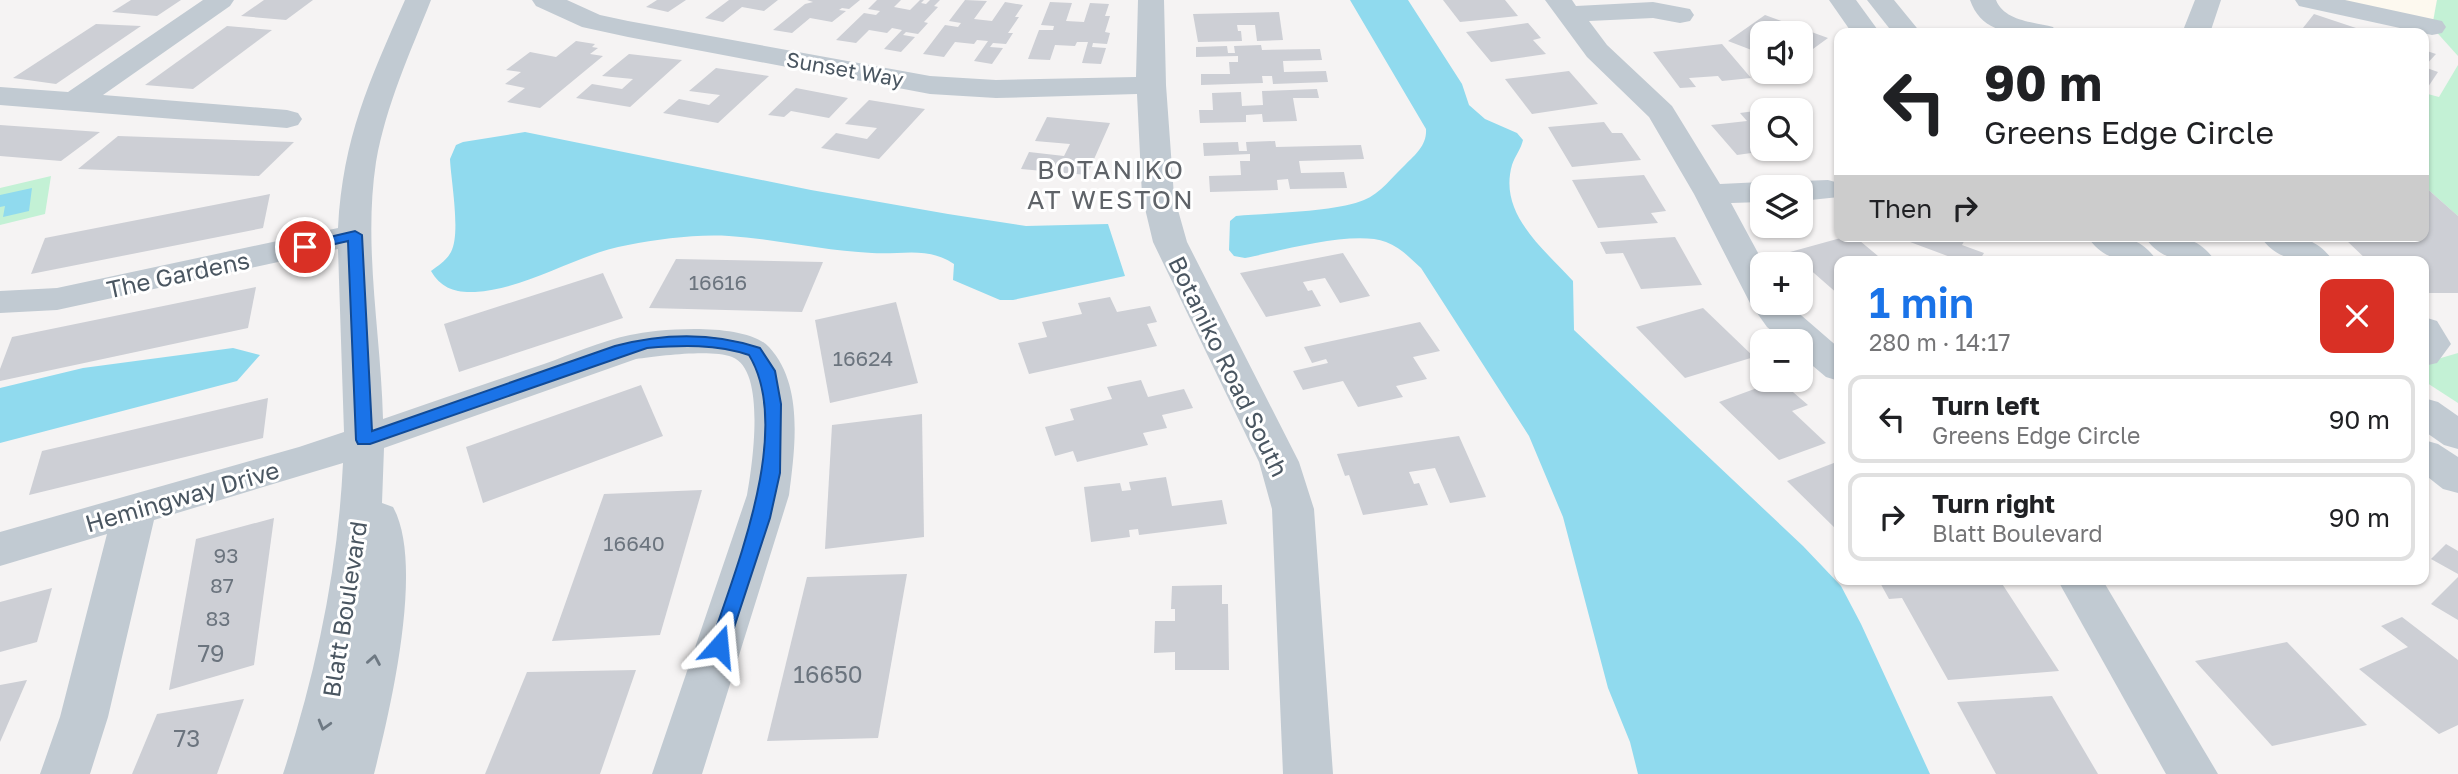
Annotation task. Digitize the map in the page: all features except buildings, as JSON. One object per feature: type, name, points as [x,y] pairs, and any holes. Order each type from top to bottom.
[{"type":"street","points":[[74,102],[221,0]]},
{"type":"street","name":"Blatt Boulevard","points":[[308,774],[324,725],[346,629],[358,548],[364,440],[355,235],[360,165],[376,103],[418,0]]},
{"type":"street","name":"Sunset Way","points":[[545,0],[592,21],[628,29],[930,85],[996,89],[1152,85]]},
{"type":"street","name":"Botaniko Road South","points":[[1151,0],[1158,196],[1170,242],[1279,462],[1293,509],[1308,774]]},
{"type":"street","points":[[1842,0],[1862,28]]},
{"type":"street","points":[[1880,0],[1903,28]]},
{"type":"street","points":[[1983,0],[1987,11],[2001,22],[2024,28]]},
{"type":"street","points":[[2198,28],[2208,0]]},
{"type":"street","points":[[2308,0],[2432,27]]},
{"type":"street","points":[[1564,7],[1640,10],[1680,15]]},
{"type":"street","points":[[1564,7],[1597,51],[1661,112],[1710,194],[1750,270]]},
{"type":"street","points":[[0,96],[288,120]]},
{"type":"street","points":[[1710,194],[1750,192]]},
{"type":"street","name":"The Gardens","points":[[0,302],[57,299],[355,235]]},
{"type":"street","points":[[2113,242],[2133,256]]},
{"type":"street","points":[[2170,242],[2191,256]]},
{"type":"street","points":[[2286,242],[2308,256]]},
{"type":"street","points":[[1777,315],[1834,364]]},
{"type":"street","name":"Hemingway Drive","points":[[0,549],[364,440],[621,350],[647,343],[676,341],[728,343],[755,352],[767,371],[772,404],[773,447],[768,495],[677,774]]},
{"type":"street","points":[[2429,415],[2458,435]]},
{"type":"street","name":"Blatt Boulevard","points":[[349,774],[362,728],[375,655],[382,585],[381,533],[364,440]]},
{"type":"street","points":[[2429,458],[2458,478]]},
{"type":"street","points":[[65,774],[84,717],[135,509]]},
{"type":"street","points":[[2083,585],[2193,774]]},
{"type":"shaded area","points":[[2308,0],[2437,0],[2432,27]]},
{"type":"green space","points":[[2437,0],[2458,0],[2458,56],[2432,27]]},
{"type":"green space","points":[[2458,65],[2458,216],[2429,190],[2429,94],[2439,97]]},
{"type":"green space","points":[[51,176],[45,214],[0,225],[0,188]]},
{"type":"green space","points":[[2458,353],[2458,403],[2429,384],[2429,362]]},
{"type":"water","points":[[1350,0],[1408,0],[1462,84],[1469,105],[1485,119],[1517,133],[1523,140],[1512,165],[1509,183],[1512,199],[1526,229],[1573,281],[1574,330],[1803,546],[1834,579],[1834,585],[1841,586],[1930,774],[1638,774],[1630,742],[1608,688],[1563,517],[1529,436],[1421,268],[1396,247],[1372,239],[1336,240],[1245,258],[1234,256],[1229,250],[1230,221],[1236,216],[1320,210],[1352,204],[1375,194],[1417,153],[1423,145],[1426,129]]},
{"type":"water","points":[[525,132],[811,190],[948,214],[1026,226],[1108,224],[1125,276],[1013,300],[1000,300],[953,280],[954,264],[934,255],[854,252],[729,236],[704,236],[609,249],[514,285],[495,289],[468,292],[449,288],[439,282],[431,271],[447,258],[454,244],[455,220],[450,159],[456,145]]},
{"type":"water","points":[[32,188],[29,211],[3,217],[5,206],[0,207],[0,195]]},
{"type":"water","points":[[233,348],[260,355],[237,381],[0,443],[0,388],[83,368]]},
{"type":"district","name":"BOTANIKO AT WESTON","points":[[1111,184]]},
{"type":"route","points":[[305,247],[355,235],[364,440],[647,343],[728,343],[755,352],[767,371],[772,404],[771,473],[762,518],[719,646]]}]
